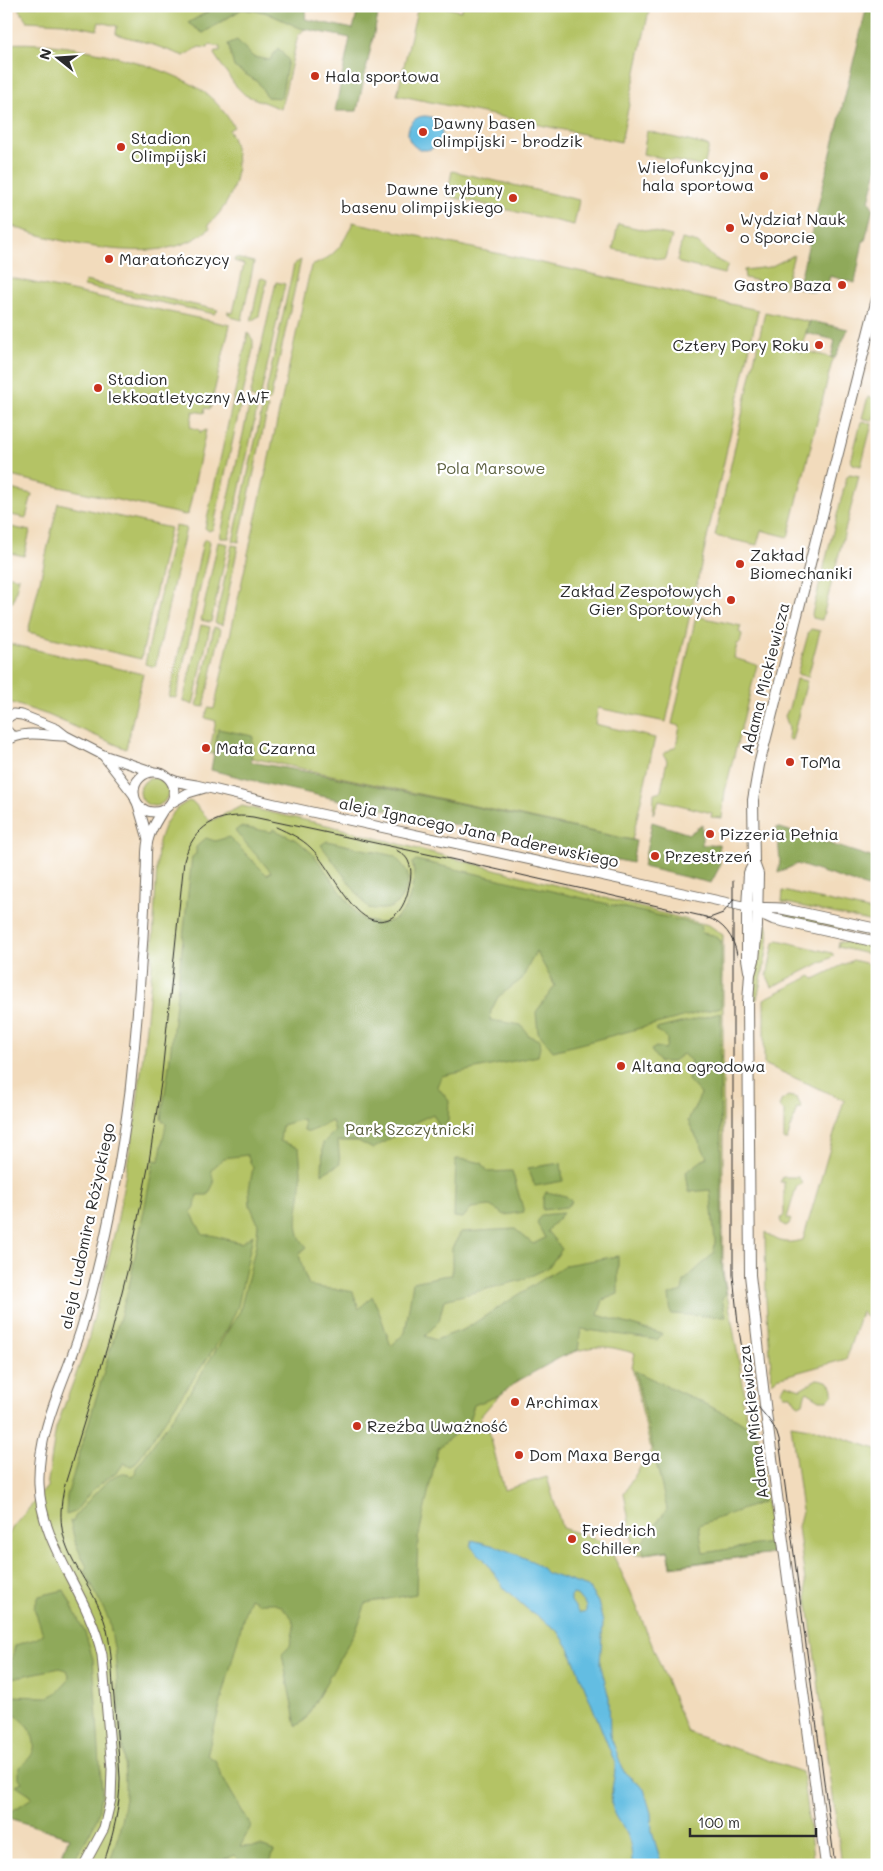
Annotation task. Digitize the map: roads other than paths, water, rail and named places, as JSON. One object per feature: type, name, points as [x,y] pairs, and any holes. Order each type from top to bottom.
[{"type":"main road","name":"Adama Mickiewicza","points":[[826,1865],[766,1413],[750,1275],[748,1002],[758,909],[758,874],[754,863],[753,800],[759,765],[877,299]]},
{"type":"main road","name":"Adama Mickiewicza","points":[[750,974],[747,959],[747,907],[749,873],[754,863]]},
{"type":"main road","points":[[747,907],[758,909],[779,908],[877,929]]},
{"type":"main road","points":[[758,909],[762,914],[773,919],[877,942]]},
{"type":"street","points":[[6,720],[13,714],[22,715],[57,729],[66,736],[103,755],[152,771],[162,772],[170,778],[174,789],[171,803]]},
{"type":"street","points":[[6,741],[19,735],[27,726],[26,717]]},
{"type":"street","points":[[6,730],[10,735],[40,733],[66,736]]},
{"type":"street","points":[[103,755],[134,795],[138,805],[150,812],[163,810],[188,793],[205,788]]},
{"type":"street","points":[[134,795],[134,789],[140,778],[152,771]]},
{"type":"street","name":"aleja Ignacego Jana Paderewskiego","points":[[170,778],[178,782],[747,907]]},
{"type":"street","name":"aleja Ludomira Różyckiego","points":[[84,1865],[104,1828],[111,1799],[112,1769],[102,1655],[96,1631],[87,1608],[58,1555],[48,1532],[40,1499],[40,1469],[43,1442],[49,1421],[84,1320],[118,1165],[130,1091],[142,954],[148,839],[138,805]]},
{"type":"street","name":"aleja Ludomira Różyckiego","points":[[148,839],[163,810]]},
{"type":"water","points":[[425,116],[432,117],[437,121],[441,126],[441,140],[437,145],[432,149],[425,150],[418,149],[413,145],[409,140],[408,133],[409,126],[413,121],[418,117]]},
{"type":"water","points":[[472,1540],[499,1547],[534,1562],[547,1573],[588,1587],[598,1602],[603,1623],[600,1663],[609,1698],[610,1735],[624,1772],[644,1789],[651,1813],[652,1832],[662,1865],[632,1865],[628,1838],[612,1806],[611,1795],[615,1763],[569,1648],[558,1631],[526,1608],[505,1589],[484,1559],[471,1547]],"holes":[[[573,1594],[577,1595],[586,1606],[584,1613],[579,1613],[571,1601]]]},
{"type":"tram line","points":[[103,1865],[115,1822],[120,1789],[110,1651],[107,1630],[100,1609],[66,1544],[62,1526],[61,1506],[66,1481],[112,1331],[129,1264],[148,1168],[161,1083],[184,861],[194,839],[201,830],[218,819],[240,816],[253,817],[455,860],[706,917],[723,927],[731,937],[737,955]]},
{"type":"tram line","points":[[276,827],[307,844],[318,856],[348,900],[364,916],[373,920],[381,921],[394,916],[402,906],[408,893],[411,868],[406,857],[396,850]]},
{"type":"tram line","points":[[733,881],[733,1275],[738,1324],[749,1392],[774,1427],[779,1440],[835,1865]]},
{"type":"tram line","points":[[707,919],[723,913],[734,899]]},
{"type":"place","name":"Hala sportowa","points":[[315,76]]},
{"type":"place","name":"Dawny basen olimpijski - brodzik","points":[[423,132]]},
{"type":"place","name":"Stadion Olimpijski","points":[[121,147]]},
{"type":"place","name":"Wielofunkcyjna hala sportowa","points":[[764,176]]},
{"type":"place","name":"Dawne trybuny basenu olimpijskiego","points":[[513,198]]},
{"type":"place","name":"Wydział Nauk o Sporcie","points":[[730,228]]},
{"type":"place","name":"Maratończycy","points":[[109,259]]},
{"type":"place","name":"Gastro Baza","points":[[842,285]]},
{"type":"place","name":"Cztery Pory Roku","points":[[819,345]]},
{"type":"place","name":"Stadion lekkoatletyczny AWF","points":[[98,388]]},
{"type":"place","name":"Zakład Biomechaniki","points":[[740,564]]},
{"type":"place","name":"Zakład Zespołowych Gier Sportowych","points":[[731,600]]},
{"type":"place","name":"Mała Czarna","points":[[206,748]]},
{"type":"place","name":"ToMa","points":[[790,762]]},
{"type":"place","name":"Pizzeria Pełnia","points":[[710,834]]},
{"type":"place","name":"Przestrzeń","points":[[655,856]]},
{"type":"place","name":"Altana ogrodowa","points":[[621,1066]]},
{"type":"place","name":"Archimax","points":[[515,1402]]},
{"type":"place","name":"Rzeźba Uważność","points":[[357,1426]]},
{"type":"place","name":"Dom Maxa Berga","points":[[519,1455]]},
{"type":"place","name":"Friedrich Schiller","points":[[572,1539]]},
{"type":"park label","name":"Pola Marsowe","points":[[491,468]]},
{"type":"park label","name":"Park Szczytnicki","points":[[410,1129]]}]
